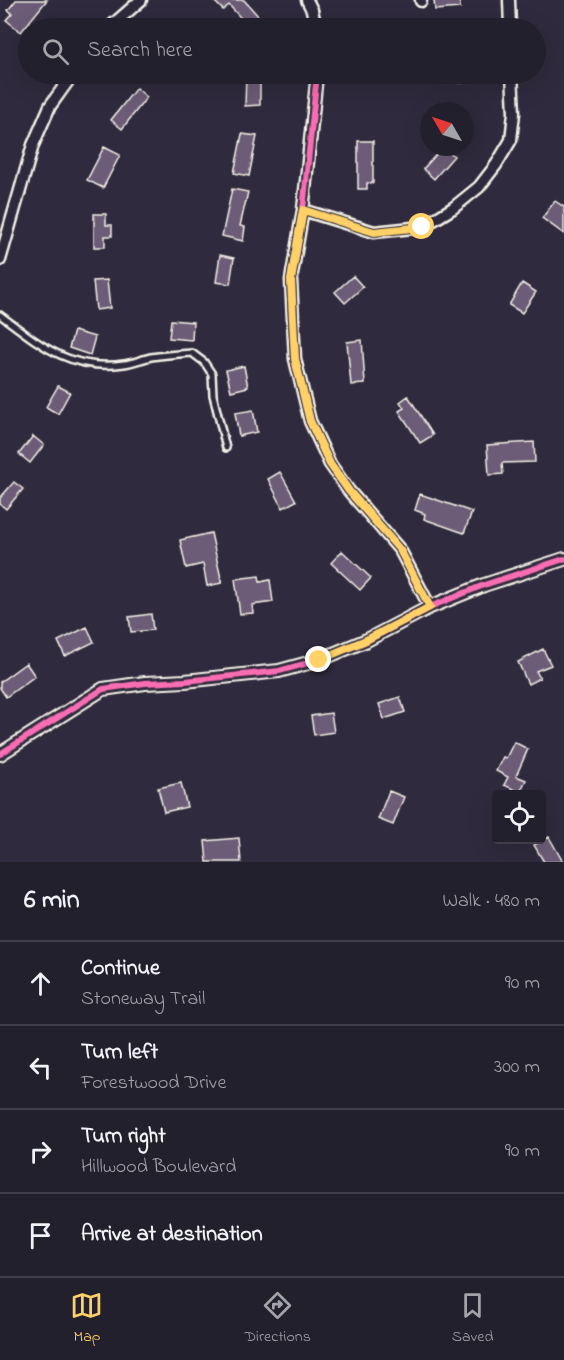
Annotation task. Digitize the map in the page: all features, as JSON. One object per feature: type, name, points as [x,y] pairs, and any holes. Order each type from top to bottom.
[{"type":"street","points":[[118,18],[141,0]]},
{"type":"street","points":[[307,0],[314,18]]},
{"type":"street","points":[[509,0],[510,18]]},
{"type":"street","points":[[0,260],[33,145],[50,106],[66,84]]},
{"type":"street","points":[[316,84],[303,210],[291,280],[295,359],[310,421],[330,464],[349,491],[400,550],[430,607]]},
{"type":"street","points":[[303,210],[374,232],[422,227],[453,208],[478,187],[502,157],[511,140],[514,113],[513,84]]},
{"type":"street","points":[[0,754],[104,689],[291,668],[319,660],[366,640],[430,607],[484,585],[564,559]]},
{"type":"lane","points":[[0,315],[39,344],[69,360],[80,363],[124,364],[150,357],[192,353],[204,362],[212,374],[213,395],[226,448]]},
{"type":"building","points":[[16,0],[47,0],[32,18],[18,18],[18,30],[6,20],[12,13],[8,10]]},
{"type":"building","points":[[213,0],[244,0],[259,17],[241,18],[229,5],[223,10]]},
{"type":"building","points":[[434,0],[459,0],[460,8],[435,10]]},
{"type":"building","points":[[246,84],[260,84],[260,105],[245,106]]},
{"type":"building","points":[[136,88],[147,97],[122,129],[111,120]]},
{"type":"building","points":[[242,134],[257,136],[249,176],[234,173]]},
{"type":"building","points":[[358,141],[373,141],[373,183],[367,183],[367,189],[358,189]]},
{"type":"building","points":[[104,147],[120,155],[103,188],[87,180]]},
{"type":"building","points":[[435,156],[454,156],[434,179],[423,169]]},
{"type":"building","points":[[232,189],[248,192],[240,226],[245,227],[243,241],[222,236]]},
{"type":"building","points":[[555,201],[564,207],[564,234],[542,218]]},
{"type":"building","points":[[94,214],[106,214],[106,225],[112,225],[112,236],[105,236],[105,247],[94,247]]},
{"type":"building","points":[[220,255],[234,258],[230,284],[216,282]]},
{"type":"building","points":[[353,276],[363,287],[345,303],[335,292]]},
{"type":"building","points":[[107,280],[110,308],[96,310],[93,281]]},
{"type":"building","points":[[522,283],[536,292],[522,313],[509,305]]},
{"type":"building","points":[[171,320],[193,322],[192,340],[169,338]]},
{"type":"building","points":[[74,331],[95,337],[90,355],[69,348]]},
{"type":"building","points":[[362,340],[365,384],[351,385],[347,342]]},
{"type":"building","points":[[244,366],[248,387],[231,391],[226,370]]},
{"type":"building","points":[[58,386],[70,392],[58,414],[46,407]]},
{"type":"building","points":[[408,396],[433,435],[420,443],[399,411],[404,408],[400,402]]},
{"type":"building","points":[[253,410],[257,432],[239,436],[235,413]]},
{"type":"building","points":[[33,436],[44,445],[30,463],[19,454]]},
{"type":"building","points":[[534,442],[535,462],[502,463],[503,474],[489,475],[487,445]]},
{"type":"building","points":[[280,472],[296,501],[283,508],[268,479]]},
{"type":"building","points":[[14,482],[23,489],[6,509],[0,504],[0,498]]},
{"type":"building","points":[[420,494],[472,512],[464,533],[424,519],[425,514],[415,510]]},
{"type":"building","points":[[211,533],[222,583],[207,586],[203,564],[186,568],[180,540]]},
{"type":"building","points":[[342,551],[371,578],[360,590],[331,563]]},
{"type":"building","points":[[259,576],[260,582],[270,580],[273,602],[252,605],[253,613],[240,614],[235,579]]},
{"type":"building","points":[[151,614],[153,630],[131,632],[129,617]]},
{"type":"building","points":[[87,627],[94,642],[65,656],[58,641]]},
{"type":"building","points":[[543,649],[551,665],[536,671],[540,678],[528,684],[518,662]]},
{"type":"building","points":[[26,663],[35,676],[6,697],[0,688],[0,682]]},
{"type":"building","points":[[400,697],[405,712],[384,719],[379,704]]},
{"type":"building","points":[[331,713],[334,732],[314,735],[311,716]]},
{"type":"building","points":[[514,742],[528,749],[516,776],[526,780],[521,790],[504,785],[508,777],[496,771],[503,757],[506,758]]},
{"type":"building","points":[[181,783],[187,807],[164,812],[158,788]]},
{"type":"building","points":[[389,791],[404,797],[393,825],[378,819]]},
{"type":"building","points":[[549,837],[563,862],[544,862],[534,845],[546,844],[546,839]]},
{"type":"building","points":[[239,838],[241,862],[207,862],[205,841]]},
{"type":"cycle path","points":[[316,84],[303,210],[291,280],[295,359],[310,421],[330,464],[349,491],[400,550],[430,607]]},
{"type":"cycle path","points":[[0,754],[103,689],[279,671],[319,660],[367,640],[430,607],[484,585],[564,559]]},
{"type":"route","points":[[319,660],[366,640],[430,607],[400,550],[349,491],[330,464],[310,421],[295,359],[291,280],[303,210],[374,232],[422,227]]}]
